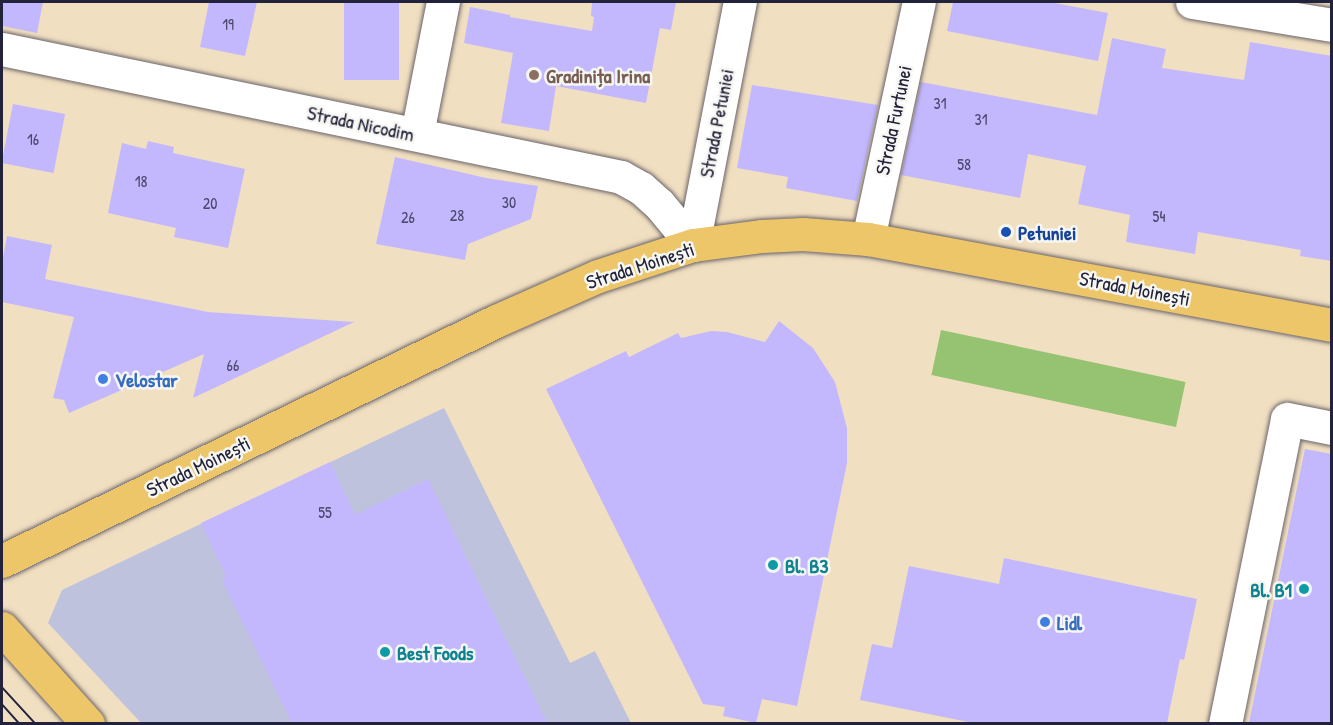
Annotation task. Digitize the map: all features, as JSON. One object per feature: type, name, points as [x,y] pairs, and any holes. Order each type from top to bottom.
[{"type":"main road","name":"Strada Moinești","points":[[2,561],[505,317],[598,276],[693,245],[762,236],[803,234],[868,239],[1332,325]]},
{"type":"main road","points":[[2,628],[88,723]]},
{"type":"street","points":[[417,134],[442,2]]},
{"type":"street","name":"Strada Petuniei","points":[[693,245],[740,2]]},
{"type":"street","name":"Strada Furtunei","points":[[868,239],[918,2]]},
{"type":"street","points":[[1192,2],[1332,26]]},
{"type":"street","name":"Strada Nicodim","points":[[2,49],[621,177],[641,188],[659,204],[693,245]]},
{"type":"street","points":[[1225,723],[1287,419],[1332,428]]},
{"type":"shaded area","points":[[444,408],[570,663],[595,651],[631,723],[141,723],[48,623],[62,590]]},
{"type":"green space","points":[[941,330],[1186,382],[1176,427],[931,375]]},
{"type":"building","points":[[2,2],[43,2],[37,33],[2,26]]},
{"type":"building","points":[[209,2],[257,2],[245,56],[200,47]]},
{"type":"building","points":[[344,2],[399,2],[399,80],[344,80]]},
{"type":"building","points":[[592,2],[676,2],[671,30],[660,28],[646,103],[556,86],[549,131],[501,123],[513,53],[464,43],[470,7],[510,15],[510,17],[592,31],[594,17],[591,16]]},
{"type":"building","points":[[953,2],[1049,2],[1108,13],[1098,61],[947,31]]},
{"type":"building","points":[[1112,38],[1166,49],[1162,68],[1244,80],[1250,42],[1332,56],[1332,261],[1300,256],[1301,250],[1198,232],[1195,254],[1126,242],[1130,215],[1078,204],[1086,166],[1028,154],[1020,198],[901,175],[921,82],[1097,115]]},
{"type":"building","points":[[752,85],[878,105],[857,201],[786,188],[788,177],[737,168]]},
{"type":"building","points":[[13,104],[65,114],[54,173],[2,163]]},
{"type":"building","points":[[148,141],[174,147],[173,153],[245,169],[228,248],[174,237],[176,228],[108,213],[122,143],[146,149]]},
{"type":"building","points":[[395,157],[486,178],[538,186],[531,219],[468,244],[465,260],[376,244]]},
{"type":"building","points":[[7,236],[52,245],[45,279],[208,312],[354,322],[193,398],[204,354],[69,413],[64,400],[53,398],[74,317],[2,302],[2,263]]},
{"type":"building","points":[[779,321],[813,348],[835,382],[847,428],[847,463],[797,706],[762,699],[756,723],[723,716],[725,707],[703,704],[546,389],[626,351],[629,357],[678,333],[681,338],[711,331],[727,332],[765,342]]},
{"type":"building","name":"Bl. B1","points":[[1305,449],[1332,454],[1332,723],[1249,723]]},
{"type":"building","name":"Best Foods","points":[[330,462],[355,515],[428,479],[547,723],[292,723],[222,580],[226,576],[201,523]]},
{"type":"building","name":"Lidl","points":[[1004,558],[1197,599],[1184,660],[1180,659],[1167,723],[973,723],[860,700],[872,644],[892,648],[909,566],[999,584]]},
{"type":"tram line","points":[[2,687],[36,724]]},
{"type":"tram line","points":[[2,704],[20,724]]},
{"type":"place","name":"Gradinița Irina","points":[[534,75]]},
{"type":"place","name":"Petuniei","points":[[1006,232]]},
{"type":"place","name":"Velostar","points":[[103,379]]},
{"type":"place","name":"Bl. B3","points":[[773,565]]},
{"type":"place","name":"Bl. B1","points":[[1304,589]]},
{"type":"place","name":"Lidl","points":[[1045,622]]},
{"type":"place","name":"Best Foods","points":[[385,652]]}]
